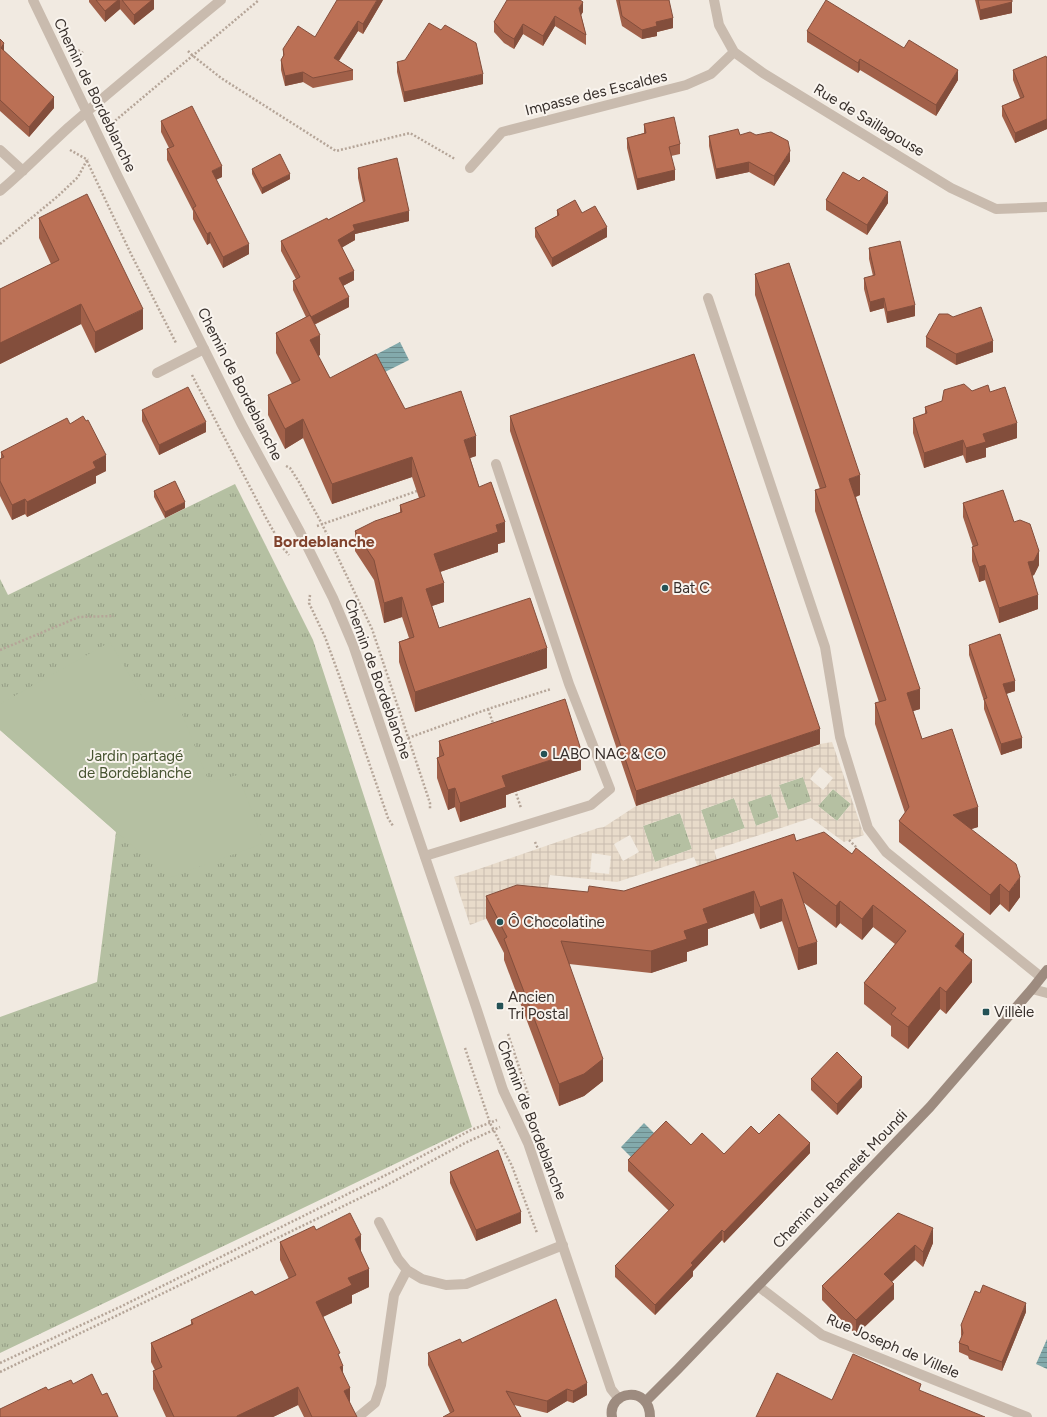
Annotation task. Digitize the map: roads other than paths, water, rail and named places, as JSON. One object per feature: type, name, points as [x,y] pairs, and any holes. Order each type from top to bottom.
[{"type":"main road","name":"Chemin du Ramelet Moundi","points":[[646,1401],[678,1370],[930,1107],[1032,990],[1044,973]]},
{"type":"main road","points":[[612,1417],[614,1404],[620,1397],[629,1394],[638,1395],[646,1401],[650,1409],[650,1417]]},
{"type":"street","name":"Chemin de Bordeblanche","points":[[33,0],[241,423],[300,532],[333,598],[353,646],[503,1090],[528,1143],[611,1389],[619,1399]]},
{"type":"street","points":[[0,191],[61,134],[221,0]]},
{"type":"street","name":"Rue de Saillagouse","points":[[714,0],[719,25],[734,52],[763,73],[951,188],[996,209],[1047,207]]},
{"type":"street","name":"Impasse des Escaldes","points":[[470,168],[502,132],[686,85],[711,74],[734,52]]},
{"type":"street","points":[[0,150],[23,171]]},
{"type":"street","points":[[708,298],[824,647],[840,738],[868,828],[886,852],[1044,973]]},
{"type":"street","points":[[157,373],[204,349]]},
{"type":"street","points":[[425,856],[591,805],[610,789],[569,684],[496,464]]},
{"type":"street","points":[[1032,990],[1047,993]]},
{"type":"street","points":[[379,1222],[398,1259],[407,1270],[422,1279],[446,1285],[466,1284],[563,1245]]},
{"type":"street","points":[[358,1417],[375,1403],[381,1385],[394,1294],[407,1270]]},
{"type":"street","name":"Rue Joseph de Villele","points":[[758,1286],[822,1335],[1027,1417]]},
{"type":"water","points":[[400,342],[409,360],[377,376],[358,364]]},
{"type":"water","points":[[644,1123],[654,1133],[631,1157],[621,1147]]},
{"type":"water","points":[[1047,1339],[1047,1369],[1036,1364]]},
{"type":"place","name":"Bat C","points":[[665,588]]},
{"type":"place","name":"LABO NAC & CO","points":[[544,754]]},
{"type":"place","name":"Ô Chocolatine","points":[[500,922]]},
{"type":"place","name":"Ancien Tri Postal","points":[[500,1006]]},
{"type":"place","name":"Villèle","points":[[986,1012]]},
{"type":"district","name":"Bordeblanche","points":[[324,541]]},
{"type":"park label","name":"Jardin partagé de Bordeblanche","points":[[135,764]]}]
